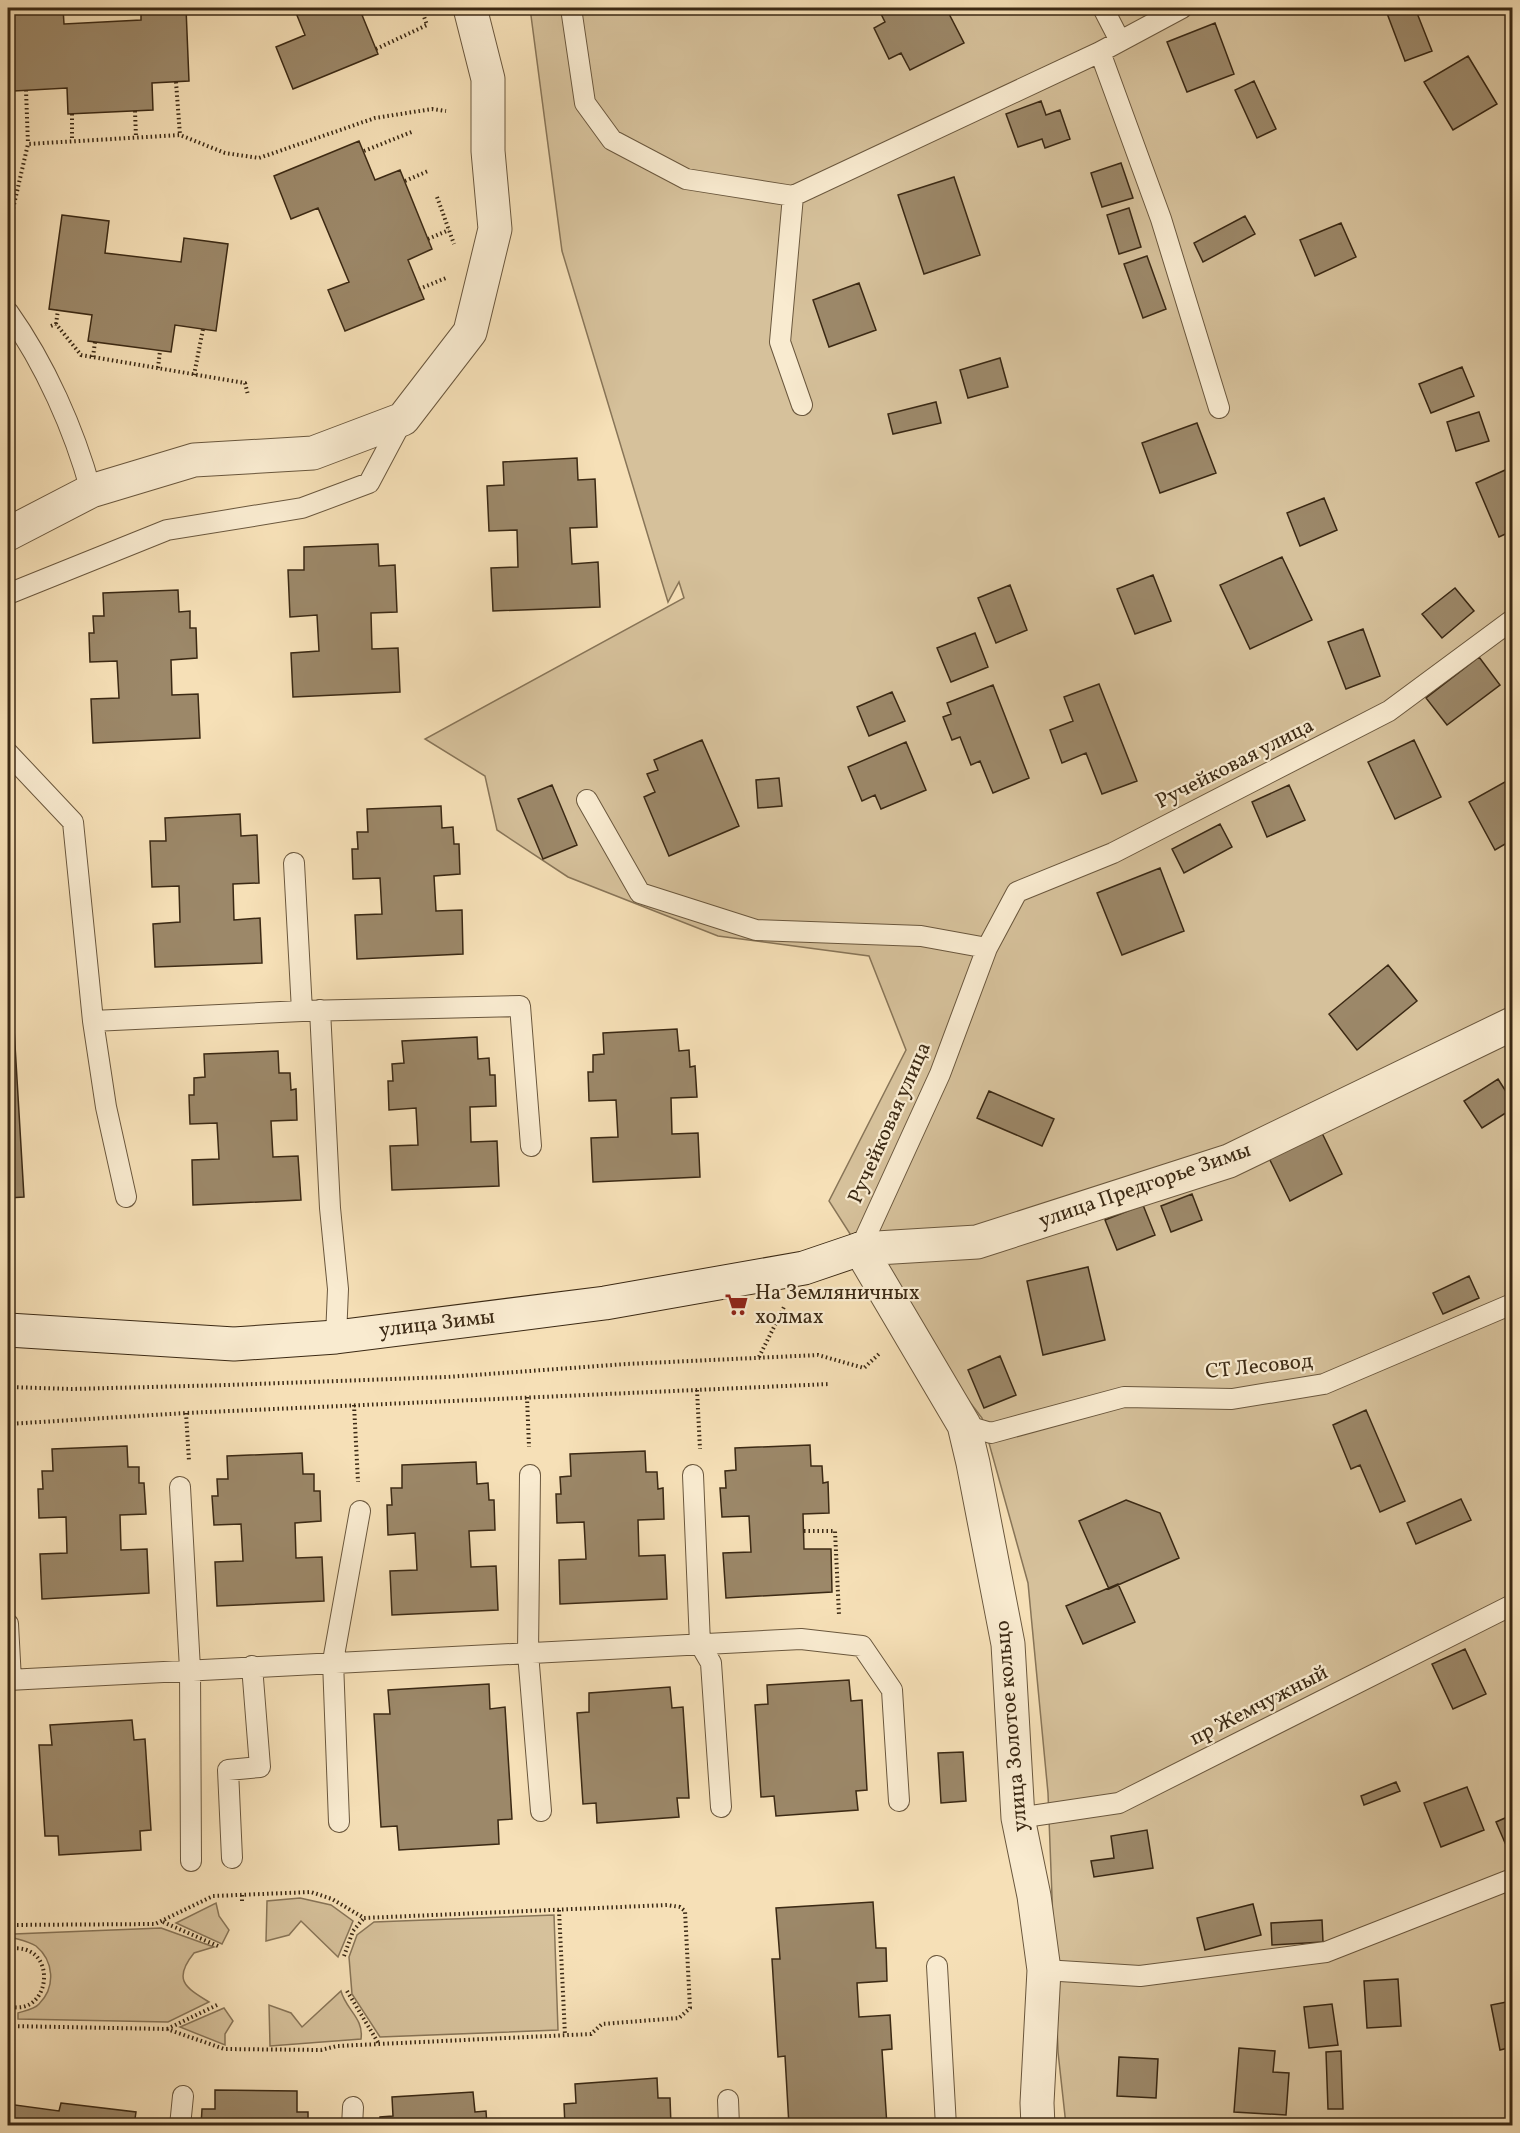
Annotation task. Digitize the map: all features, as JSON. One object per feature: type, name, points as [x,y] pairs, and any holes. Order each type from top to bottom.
[{"type":"street","points":[[8,534],[91,491],[194,460],[313,453],[403,419],[470,332],[495,229],[488,151],[488,79],[470,8]]},
{"type":"street","name":"улица Предгорье Зимы","points":[[860,1249],[977,1242],[1229,1161],[1512,1024]]},
{"type":"street","name":"улица Зимы","points":[[8,1330],[234,1344],[336,1337],[605,1303],[804,1268],[860,1249]]},
{"type":"street","name":"улица Золотое кольцо","points":[[860,1249],[964,1425],[1008,1644],[1018,1818],[1034,1896],[1044,1970],[1037,2103],[1038,2126]]},
{"type":"lane","points":[[571,8],[585,103],[612,140],[686,179],[793,196],[1100,52],[1182,8]]},
{"type":"lane","points":[[1103,8],[1120,42]]},
{"type":"lane","points":[[1100,52],[1161,219],[1218,408]]},
{"type":"lane","points":[[793,196],[780,342],[802,405]]},
{"type":"lane","points":[[8,312],[32,346],[83,462],[91,491]]},
{"type":"lane","points":[[8,594],[167,530],[302,508],[369,483],[403,419]]},
{"type":"lane","name":"Ручейковая улица","points":[[860,1249],[940,1074],[987,948],[1017,892],[1113,853],[1389,711],[1512,620]]},
{"type":"lane","points":[[8,753],[73,822],[93,1021],[106,1107],[126,1197]]},
{"type":"lane","points":[[587,800],[640,892],[756,930],[921,936],[987,948]]},
{"type":"lane","points":[[294,863],[311,1011],[336,1273],[336,1337]]},
{"type":"lane","points":[[93,1021],[311,1011],[520,1006],[531,1146]]},
{"type":"lane","name":"СТ Лесовод","points":[[964,1425],[992,1433],[1124,1397],[1232,1398],[1324,1384],[1512,1304]]},
{"type":"lane","points":[[530,1475],[528,1653],[541,1811]]},
{"type":"lane","points":[[693,1476],[700,1644],[711,1663],[721,1807]]},
{"type":"lane","points":[[180,1487],[190,1669],[191,1861]]},
{"type":"lane","points":[[339,1822],[333,1661],[360,1511]]},
{"type":"lane","name":"пр Жемчужный","points":[[1018,1818],[1119,1803],[1512,1605]]},
{"type":"lane","points":[[8,1624],[9,1680],[333,1661],[801,1639],[862,1647],[891,1690],[899,1801]]},
{"type":"lane","points":[[232,1858],[228,1770],[260,1767],[252,1666]]},
{"type":"lane","points":[[1044,1970],[1140,1976],[1326,1952],[1512,1879]]},
{"type":"lane","points":[[938,1966],[946,2126]]},
{"type":"lane","points":[[180,2126],[183,2096]]},
{"type":"lane","points":[[728,2100],[729,2126]]},
{"type":"path","points":[[376,49],[428,25],[421,8]]},
{"type":"path","points":[[176,82],[180,135]]},
{"type":"path","points":[[9,226],[28,144],[26,90]]},
{"type":"path","points":[[28,144],[180,135],[225,153],[259,158],[375,118],[432,109],[446,111]]},
{"type":"path","points":[[135,111],[136,138]]},
{"type":"path","points":[[72,114],[72,141]]},
{"type":"path","points":[[364,151],[414,131]]},
{"type":"path","points":[[405,181],[428,171]]},
{"type":"path","points":[[437,197],[456,250]]},
{"type":"path","points":[[428,239],[449,230]]},
{"type":"path","points":[[419,289],[452,275]]},
{"type":"path","points":[[58,310],[56,324],[81,355],[245,383],[248,395]]},
{"type":"path","points":[[42,331],[56,324]]},
{"type":"path","points":[[194,375],[203,329]]},
{"type":"path","points":[[93,357],[95,342]]},
{"type":"path","points":[[158,368],[160,351]]},
{"type":"path","points":[[759,1357],[804,1268]]},
{"type":"path","points":[[8,1387],[72,1389],[447,1377],[818,1355],[864,1368],[907,1329]]},
{"type":"path","points":[[8,1425],[186,1413],[829,1384]]},
{"type":"path","points":[[693,1476],[701,1459],[698,1390]]},
{"type":"path","points":[[527,1397],[530,1475]]},
{"type":"path","points":[[354,1405],[360,1511]]},
{"type":"path","points":[[180,1487],[189,1472],[186,1413]]},
{"type":"path","points":[[804,1531],[835,1531],[839,1615]]},
{"type":"path","points":[[8,2026],[167,2029],[224,2049],[246,2047],[321,2050],[337,2046],[591,2034],[602,2024],[679,2019],[690,2008],[685,1911],[680,1907],[625,1906],[364,1918],[332,1899],[311,1892],[213,1896],[162,1922]]},
{"type":"path","points":[[242,1895],[242,1902]]},
{"type":"path","points":[[559,1910],[565,2035]]},
{"type":"path","points":[[344,1956],[352,1932],[364,1918]]},
{"type":"path","points":[[8,1925],[162,1922],[218,1946]]},
{"type":"path","points":[[8,1949],[16,1948],[33,1954],[39,1960],[45,1978],[44,1988],[31,2003],[21,2007],[8,2006]]},
{"type":"path","points":[[347,1991],[379,2044]]},
{"type":"path","points":[[167,2029],[217,2005]]},
{"type":"shaded area","points":[[530,8],[1512,8],[1512,2125],[1066,2125],[1058,2052],[1048,1793],[1028,1583],[982,1418],[891,1298],[829,1201],[906,1050],[869,956],[718,936],[568,877],[497,830],[485,776],[425,739],[684,598],[679,582],[668,602],[562,251]]},
{"type":"shaded area","points":[[300,1898],[331,1905],[353,1921],[338,1957],[301,1921],[289,1935],[266,1941],[267,1901]]},
{"type":"shaded area","points":[[216,1903],[219,1916],[229,1930],[222,1944],[176,1923]]},
{"type":"shaded area","points":[[554,1915],[558,2030],[380,2037],[352,1994],[349,1957],[357,1935],[374,1922]]},
{"type":"shaded area","points":[[161,1928],[214,1947],[194,1953],[183,1976],[184,1982],[193,1992],[209,2002],[168,2022],[18,2019],[18,2013],[39,2004],[48,1990],[51,1974],[42,1952],[34,1945],[14,1938],[14,1934]]},
{"type":"shaded area","points":[[341,1991],[360,2025],[361,2039],[270,2046],[269,2005],[291,2013],[302,2027]]},
{"type":"shaded area","points":[[224,2008],[233,2021],[225,2034],[225,2045],[180,2027]]},
{"type":"building","points":[[10,8],[63,8],[64,24],[141,20],[141,8],[186,8],[189,81],[152,83],[153,110],[68,114],[67,88],[14,91]]},
{"type":"building","points":[[294,8],[379,8],[362,15],[378,54],[293,89],[276,47],[305,35]]},
{"type":"building","points":[[878,8],[946,8],[964,43],[910,70],[901,53],[889,59],[874,28],[885,22]]},
{"type":"building","points":[[1385,8],[1415,8],[1432,51],[1405,61]]},
{"type":"building","points":[[1215,23],[1234,74],[1187,92],[1167,42]]},
{"type":"building","points":[[1468,56],[1497,104],[1453,130],[1424,82]]},
{"type":"building","points":[[1254,81],[1276,129],[1257,138],[1235,90]]},
{"type":"building","points":[[1041,101],[1046,115],[1060,110],[1070,139],[1045,148],[1042,139],[1018,147],[1006,114]]},
{"type":"building","points":[[359,141],[375,180],[400,170],[432,249],[408,260],[424,299],[345,331],[328,290],[349,282],[318,208],[291,219],[274,176]]},
{"type":"building","points":[[1121,163],[1133,198],[1102,207],[1091,173]]},
{"type":"building","points":[[954,177],[980,255],[924,274],[898,195]]},
{"type":"building","points":[[1129,208],[1141,247],[1119,254],[1107,215]]},
{"type":"building","points":[[62,215],[109,221],[105,253],[181,262],[184,238],[228,244],[216,331],[175,325],[171,352],[88,341],[92,315],[49,309]]},
{"type":"building","points":[[1245,216],[1255,234],[1203,262],[1194,243]]},
{"type":"building","points":[[1341,223],[1356,257],[1315,276],[1300,240]]},
{"type":"building","points":[[1147,256],[1166,309],[1143,318],[1124,264]]},
{"type":"building","points":[[859,283],[876,330],[829,347],[813,300]]},
{"type":"building","points":[[1000,358],[1008,387],[968,398],[960,370]]},
{"type":"building","points":[[1462,367],[1474,396],[1431,413],[1419,384]]},
{"type":"building","points":[[936,402],[941,423],[893,434],[888,414]]},
{"type":"building","points":[[1479,412],[1489,441],[1456,451],[1447,422]]},
{"type":"building","points":[[1197,423],[1216,473],[1160,493],[1142,443]]},
{"type":"building","points":[[577,458],[578,480],[595,479],[597,527],[570,528],[572,564],[598,562],[600,607],[493,611],[491,568],[518,567],[517,530],[489,531],[487,486],[504,485],[503,462]]},
{"type":"building","points":[[1512,467],[1512,531],[1499,537],[1476,483]]},
{"type":"building","points":[[1324,498],[1337,530],[1300,546],[1287,513]]},
{"type":"building","points":[[378,544],[379,566],[395,565],[397,612],[371,613],[372,649],[398,648],[400,692],[293,697],[291,653],[319,651],[317,615],[290,617],[288,570],[304,570],[304,547]]},
{"type":"building","points":[[1282,557],[1312,620],[1250,649],[1220,585]]},
{"type":"building","points":[[1153,575],[1171,621],[1135,634],[1117,589]]},
{"type":"building","points":[[1010,585],[1027,630],[996,643],[978,598]]},
{"type":"building","points":[[1455,588],[1474,611],[1442,638],[1422,614]]},
{"type":"building","points":[[178,590],[179,612],[190,611],[190,628],[196,628],[197,658],[171,660],[172,695],[198,694],[200,738],[93,743],[91,699],[119,698],[117,661],[90,662],[89,633],[94,633],[93,616],[104,616],[103,593]]},
{"type":"building","points":[[1363,629],[1380,676],[1346,689],[1328,642]]},
{"type":"building","points":[[975,633],[988,667],[951,682],[937,648]]},
{"type":"building","points":[[1479,657],[1500,685],[1447,725],[1426,698]]},
{"type":"building","points":[[1099,684],[1137,781],[1102,794],[1086,753],[1062,763],[1050,730],[1073,721],[1064,697]]},
{"type":"building","points":[[993,685],[1029,778],[993,793],[980,761],[971,765],[960,737],[952,740],[943,717],[951,714],[947,703]]},
{"type":"building","points":[[892,692],[905,721],[869,736],[857,707]]},
{"type":"building","points":[[702,740],[739,826],[669,856],[644,797],[655,792],[647,774],[658,770],[654,760]]},
{"type":"building","points":[[1414,740],[1441,797],[1395,819],[1368,762]]},
{"type":"building","points":[[906,742],[926,790],[881,809],[875,795],[862,801],[848,767]]},
{"type":"building","points":[[779,778],[782,806],[758,808],[756,780]]},
{"type":"building","points":[[1512,778],[1512,840],[1495,850],[1469,802]]},
{"type":"building","points":[[552,785],[577,845],[543,859],[518,799]]},
{"type":"building","points":[[1289,785],[1305,820],[1267,837],[1252,802]]},
{"type":"building","points":[[441,806],[442,828],[453,827],[454,844],[459,844],[460,874],[434,876],[436,911],[462,910],[463,954],[357,959],[355,915],[382,914],[380,878],[353,879],[352,849],[358,849],[357,832],[368,832],[367,809]]},
{"type":"building","points":[[240,814],[241,836],[257,835],[259,883],[233,884],[234,920],[260,918],[262,963],[155,967],[153,924],[180,922],[179,886],[152,887],[150,841],[166,841],[165,818]]},
{"type":"building","points":[[1220,824],[1232,847],[1184,873],[1172,849]]},
{"type":"building","points":[[1160,868],[1184,931],[1122,955],[1097,893]]},
{"type":"building","points":[[8,927],[24,1197],[8,1198]]},
{"type":"building","points":[[1388,965],[1417,1001],[1357,1050],[1329,1014]]},
{"type":"building","points":[[677,1029],[679,1051],[689,1050],[690,1067],[695,1066],[697,1097],[671,1098],[672,1134],[698,1133],[700,1177],[593,1182],[591,1138],[618,1137],[616,1100],[589,1101],[588,1072],[593,1072],[593,1055],[604,1054],[603,1033]]},
{"type":"building","points":[[477,1037],[478,1059],[489,1058],[490,1075],[495,1075],[496,1106],[470,1107],[471,1142],[497,1141],[499,1186],[392,1190],[390,1146],[418,1145],[416,1108],[389,1110],[388,1081],[393,1081],[392,1064],[404,1063],[402,1041]]},
{"type":"building","points":[[278,1051],[279,1073],[290,1073],[291,1090],[296,1089],[297,1120],[271,1121],[273,1157],[298,1156],[301,1200],[193,1205],[192,1160],[219,1159],[217,1123],[190,1124],[189,1095],[194,1095],[194,1078],[205,1077],[204,1054]]},
{"type":"building","points":[[1498,1079],[1512,1101],[1512,1109],[1482,1128],[1464,1101]]},
{"type":"building","points":[[989,1091],[1054,1119],[1042,1146],[977,1118]]},
{"type":"building","points":[[1321,1131],[1342,1174],[1290,1201],[1268,1156]]},
{"type":"building","points":[[1192,1194],[1202,1220],[1171,1232],[1161,1206]]},
{"type":"building","points":[[1143,1205],[1155,1235],[1117,1250],[1105,1220]]},
{"type":"building","points":[[1088,1267],[1105,1340],[1043,1355],[1027,1281]]},
{"type":"building","points":[[1469,1276],[1479,1298],[1443,1314],[1433,1293]]},
{"type":"building","points":[[1000,1356],[1016,1395],[984,1408],[968,1370]]},
{"type":"building","points":[[1366,1410],[1405,1501],[1380,1512],[1360,1465],[1351,1469],[1333,1425]]},
{"type":"building","points":[[810,1445],[811,1466],[822,1466],[823,1483],[828,1482],[829,1513],[803,1514],[804,1549],[831,1549],[832,1592],[726,1598],[723,1553],[751,1552],[749,1516],[722,1517],[720,1488],[726,1488],[725,1471],[736,1470],[735,1448]]},
{"type":"building","points":[[127,1446],[128,1467],[139,1467],[139,1483],[144,1483],[146,1514],[120,1515],[121,1550],[147,1549],[149,1593],[42,1599],[40,1554],[67,1553],[66,1517],[39,1518],[38,1489],[43,1489],[42,1471],[53,1471],[52,1449]]},
{"type":"building","points":[[645,1451],[646,1472],[657,1472],[658,1489],[663,1488],[664,1519],[638,1520],[639,1556],[665,1555],[667,1599],[560,1604],[559,1560],[586,1559],[584,1522],[557,1523],[556,1494],[561,1494],[560,1477],[571,1476],[570,1454]]},
{"type":"building","points":[[302,1453],[303,1474],[314,1474],[314,1491],[320,1491],[321,1521],[295,1523],[296,1558],[322,1557],[324,1601],[217,1606],[215,1562],[243,1561],[241,1524],[214,1525],[212,1496],[218,1496],[217,1479],[228,1479],[227,1456]]},
{"type":"building","points":[[476,1462],[477,1484],[488,1483],[489,1500],[494,1500],[495,1530],[469,1531],[471,1567],[496,1566],[498,1610],[392,1615],[390,1571],[417,1570],[415,1533],[388,1535],[387,1505],[392,1505],[391,1488],[402,1488],[402,1465]]},
{"type":"building","points":[[1461,1499],[1471,1520],[1416,1544],[1407,1523]]},
{"type":"building","points":[[1126,1500],[1160,1513],[1179,1558],[1109,1589],[1079,1521]]},
{"type":"building","points":[[1118,1584],[1135,1622],[1083,1644],[1066,1606]]},
{"type":"building","points":[[1465,1649],[1486,1694],[1453,1709],[1432,1664]]},
{"type":"building","points":[[849,1680],[851,1701],[862,1700],[867,1790],[856,1791],[858,1810],[776,1816],[774,1796],[761,1797],[755,1705],[768,1704],[767,1685]]},
{"type":"building","points":[[489,1684],[490,1709],[505,1707],[512,1819],[498,1820],[499,1844],[399,1850],[397,1826],[381,1827],[374,1714],[390,1714],[388,1690]]},
{"type":"building","points":[[670,1687],[672,1708],[683,1707],[689,1798],[677,1798],[679,1817],[597,1823],[596,1803],[583,1804],[577,1713],[589,1712],[589,1693]]},
{"type":"building","points":[[132,1720],[134,1740],[145,1739],[151,1830],[140,1831],[141,1850],[59,1855],[58,1836],[45,1836],[39,1745],[52,1745],[50,1725]]},
{"type":"building","points":[[963,1752],[966,1801],[941,1803],[938,1753]]},
{"type":"building","points":[[1396,1782],[1400,1791],[1364,1805],[1361,1796]]},
{"type":"building","points":[[1467,1787],[1484,1830],[1441,1847],[1424,1803]]},
{"type":"building","points":[[1512,1815],[1512,1859],[1496,1822]]},
{"type":"building","points":[[1147,1830],[1153,1868],[1094,1877],[1091,1861],[1114,1858],[1111,1836]]},
{"type":"building","points":[[873,1902],[876,1948],[886,1948],[887,1981],[857,1983],[859,2017],[890,2015],[892,2049],[882,2050],[887,2126],[789,2126],[785,2056],[778,2057],[772,1959],[780,1959],[776,1908]]},
{"type":"building","points":[[1253,1904],[1261,1935],[1205,1950],[1197,1918]]},
{"type":"building","points":[[1322,1920],[1323,1942],[1272,1945],[1271,1923]]},
{"type":"building","points":[[1398,1979],[1401,2026],[1367,2028],[1364,1981]]},
{"type":"building","points":[[1512,2001],[1512,2047],[1500,2050],[1491,2005]]},
{"type":"building","points":[[1332,2004],[1338,2045],[1309,2048],[1304,2007]]},
{"type":"building","points":[[1239,2048],[1275,2051],[1273,2072],[1289,2073],[1286,2115],[1234,2112]]},
{"type":"building","points":[[1341,2051],[1343,2109],[1328,2109],[1326,2052]]},
{"type":"building","points":[[1119,2057],[1158,2059],[1156,2098],[1117,2096]]},
{"type":"building","points":[[657,2078],[658,2098],[670,2098],[671,2126],[565,2126],[564,2104],[576,2103],[575,2084]]},
{"type":"building","points":[[215,2090],[297,2091],[297,2112],[308,2112],[308,2126],[201,2126],[202,2109],[215,2109]]},
{"type":"building","points":[[473,2092],[475,2112],[486,2111],[487,2126],[380,2126],[380,2117],[393,2116],[392,2097]]},
{"type":"building","points":[[61,2103],[136,2112],[134,2126],[8,2126],[8,2104],[59,2111]]},
{"type":"place","name":"На Земляничных холмах","points":[[737,1305]]}]
